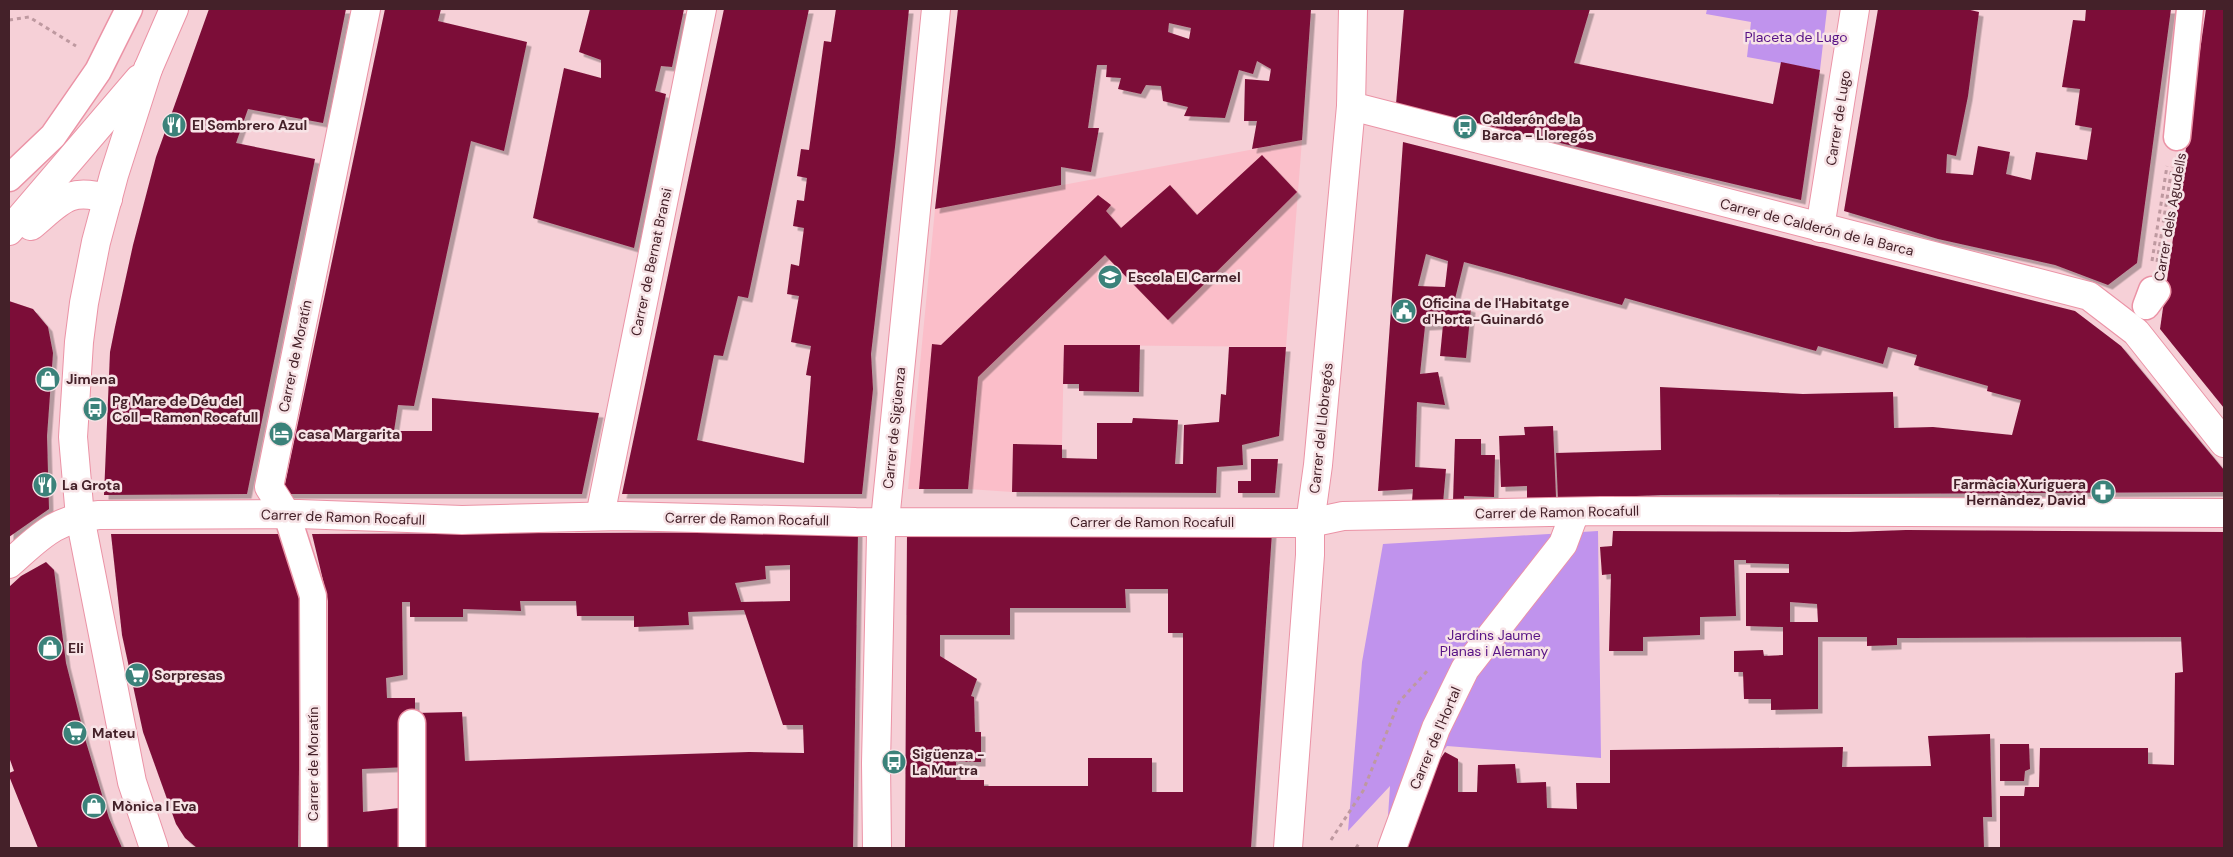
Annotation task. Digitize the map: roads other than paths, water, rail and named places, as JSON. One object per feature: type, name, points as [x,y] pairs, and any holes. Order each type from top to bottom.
[{"type":"street","points":[[9,178],[53,136],[102,62],[129,9]]},
{"type":"street","points":[[154,848],[132,782],[80,517],[73,438],[79,342],[84,303],[111,187],[148,69],[174,9]]},
{"type":"street","name":"Carrer de Moratín","points":[[314,848],[313,596],[287,515],[268,487],[366,9]]},
{"type":"street","name":"Carrer de Bernat Bransi","points":[[600,516],[702,9]]},
{"type":"street","name":"Carrer de Sigüenza","points":[[877,848],[876,763],[880,544],[885,521],[936,9]]},
{"type":"street","name":"Carrer del Llobregós","points":[[1288,848],[1310,555],[1310,523],[1318,465],[1351,106],[1354,9]]},
{"type":"street","name":"Carrer de Lugo","points":[[1820,228],[1855,9]]},
{"type":"street","points":[[2178,131],[2190,9]]},
{"type":"street","points":[[9,231],[148,69]]},
{"type":"street","name":"Carrer de Calderón de la Barca","points":[[1351,106],[2089,296],[2136,332],[2224,443]]},
{"type":"street","points":[[56,178],[87,162],[111,187]]},
{"type":"street","points":[[9,231],[24,232],[66,197],[111,187]]},
{"type":"street","name":"Carrer de Ramon Rocafull","points":[[9,564],[52,527],[80,517],[287,515],[462,520],[600,516],[885,521],[1310,523],[1343,516],[1575,512],[2224,513]]},
{"type":"street","name":"Carrer de l'Hortal","points":[[1392,848],[1436,728],[1465,669],[1563,544],[1575,512]]},
{"type":"street","points":[[412,723],[412,848]]},
{"type":"place","name":"El Sombrero Azul","points":[[174,125]]},
{"type":"place","name":"Calderón de la Barca - Lloregós","points":[[1465,127]]},
{"type":"place","name":"Escola El Carmel","points":[[1110,277]]},
{"type":"place","name":"Oficina de l'Habitatge d'Horta-Guinardó","points":[[1404,311]]},
{"type":"place","name":"Jimena","points":[[48,379]]},
{"type":"place","name":"Pg Mare de Déu del Coll - Ramon Rocafull","points":[[95,409]]},
{"type":"place","name":"casa Margarita","points":[[281,434]]},
{"type":"place","name":"La Grota","points":[[45,485]]},
{"type":"place","name":"Farmàcia Xuriguera Hernàndez, David","points":[[2103,492]]},
{"type":"place","name":"Eli","points":[[50,648]]},
{"type":"place","name":"Sorpresas","points":[[137,675]]},
{"type":"place","name":"Mateu","points":[[75,733]]},
{"type":"place","name":"Sigüenza - La Murtra","points":[[894,762]]},
{"type":"place","name":"Mònica I Eva","points":[[94,806]]},
{"type":"park label","name":"Placeta de Lugo","points":[[1796,37]]},
{"type":"park label","name":"Jardins Jaume Planas i Alemany","points":[[1494,644]]}]
